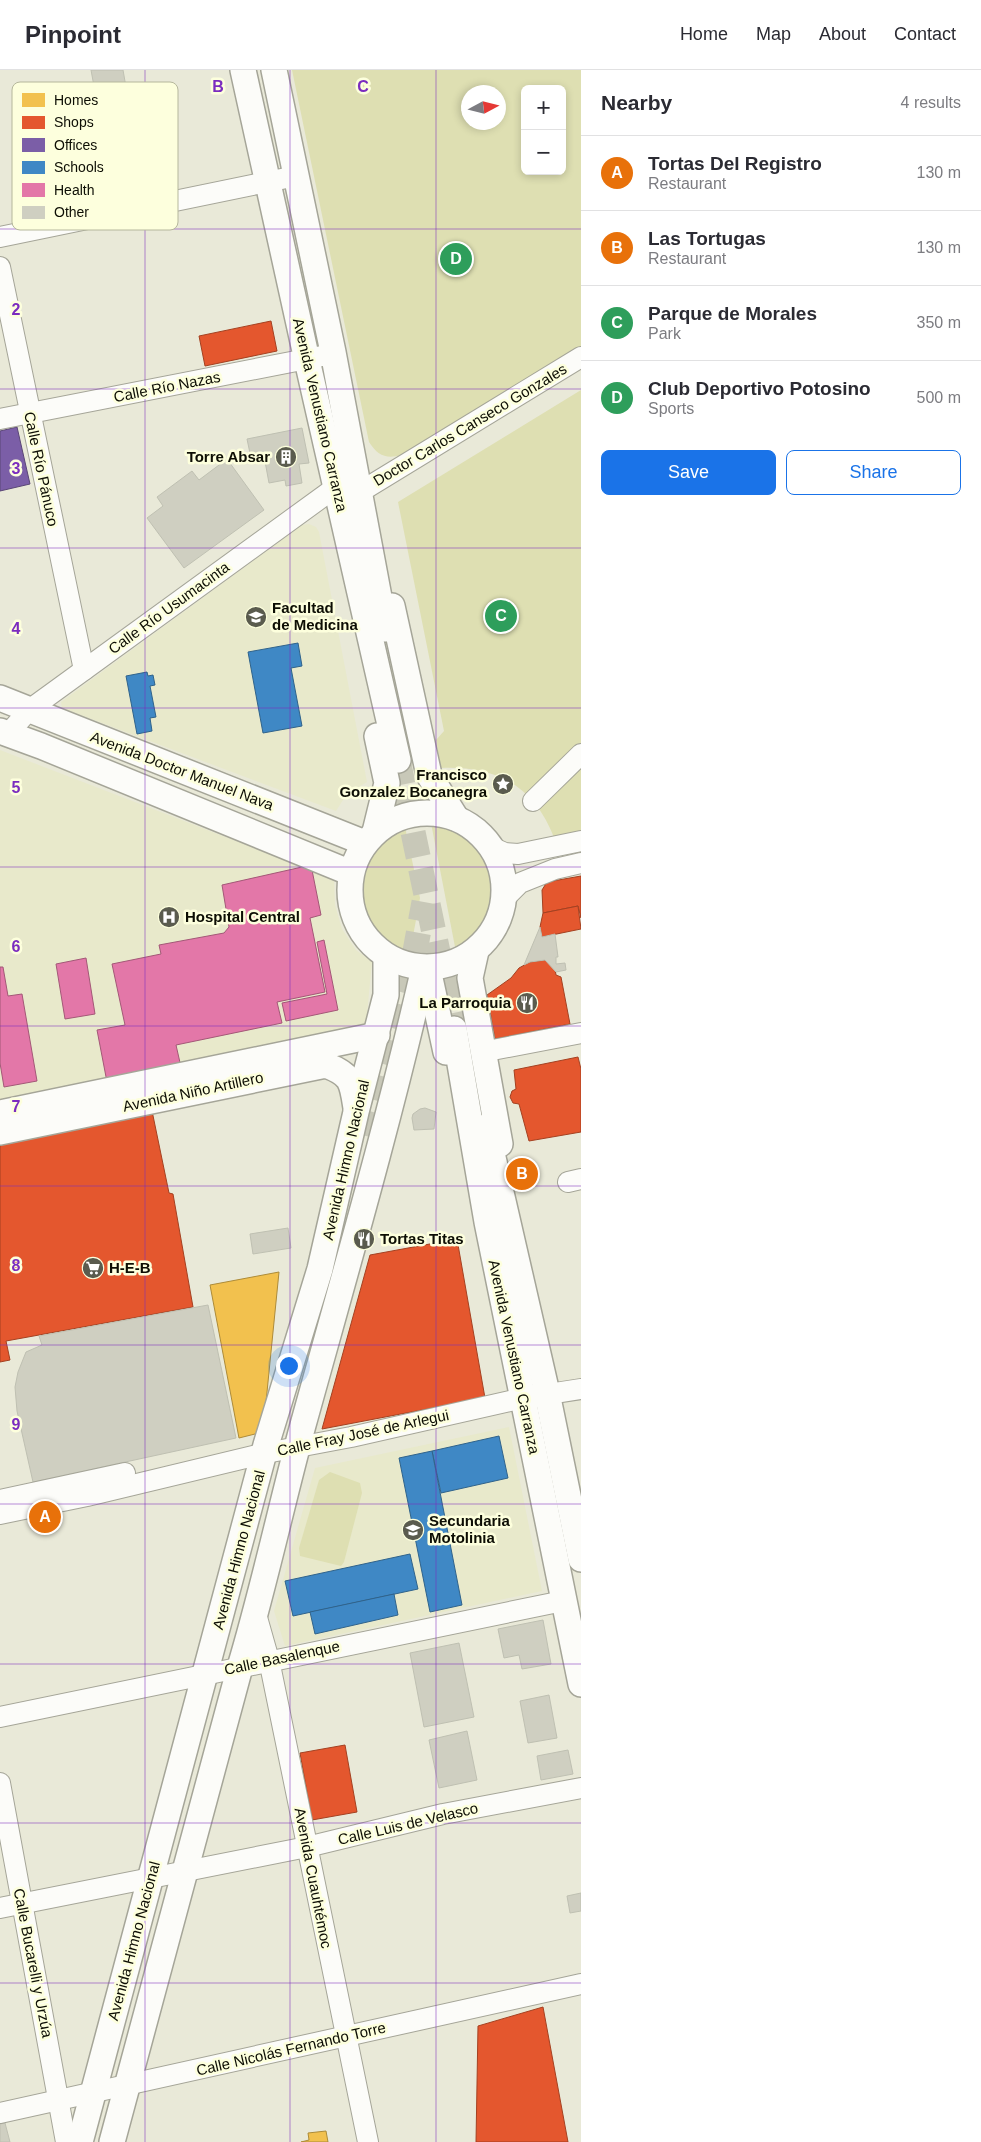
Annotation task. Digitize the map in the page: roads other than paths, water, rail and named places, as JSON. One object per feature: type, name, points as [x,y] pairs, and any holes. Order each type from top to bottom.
[{"type":"main road","name":"Avenida Venustiano Carranza","points":[[243,70],[336,487],[360,541]]},
{"type":"main road","name":"Avenida Venustiano Carranza","points":[[274,70],[360,492],[360,541],[403,760]]},
{"type":"main road","points":[[360,541],[388,589],[429,775],[456,818]]},
{"type":"main road","points":[[360,541],[351,596],[387,783],[370,838],[351,872],[349,897],[355,920],[368,941],[386,957],[404,965],[426,968],[453,964],[476,951],[492,934],[502,912],[505,898],[501,866],[491,847],[476,830],[456,818],[435,813],[413,814],[393,820],[370,838]]},
{"type":"main road","name":"Avenida Doctor Manuel Nava","points":[[0,698],[370,838]]},
{"type":"main road","name":"Avenida Doctor Manuel Nava","points":[[4,733],[41,746],[351,872]]},
{"type":"main road","points":[[476,951],[470,978],[482,1052],[505,1166],[498,1223]]},
{"type":"main road","name":"Avenida Himno Nacional","points":[[80,2142],[266,1449],[320,1269],[356,1112],[386,995],[386,957]]},
{"type":"main road","points":[[426,968],[450,1069],[470,1171],[498,1223]]},
{"type":"main road","name":"Avenida Himno Nacional","points":[[112,2142],[256,1614],[298,1443],[426,968]]},
{"type":"main road","name":"Avenida Venustiano Carranza","points":[[458,1028],[498,1223],[523,1398],[581,1684]]},
{"type":"main road","name":"Avenida Niño Artillero","points":[[0,1125],[377,1035]]},
{"type":"main road","points":[[392,1098],[417,1055],[423,1052],[438,1055],[450,1069]]},
{"type":"main road","name":"Avenida Niño Artillero","points":[[0,1125],[326,1065],[341,1071],[348,1077],[352,1086],[356,1112]]},
{"type":"main road","points":[[320,1269],[366,1136]]},
{"type":"main road","name":"Avenida Venustiano Carranza","points":[[498,1223],[573,1482],[581,1559]]},
{"type":"street","points":[[178,200],[296,176]]},
{"type":"street","points":[[0,237],[34,230]]},
{"type":"street","name":"Calle Río Pánuco","points":[[0,267],[29,414],[84,670]]},
{"type":"street","name":"Calle Río Nazas","points":[[0,419],[307,360],[333,352]]},
{"type":"street","name":"Doctor Carlos Canseco Gonzales","points":[[360,492],[581,357]]},
{"type":"street","name":"Calle Río Usumacinta","points":[[4,733],[29,710],[336,487]]},
{"type":"street","points":[[533,801],[581,754]]},
{"type":"street","points":[[491,847],[505,853],[518,854],[581,842]]},
{"type":"street","points":[[505,898],[520,883],[555,869],[581,863]]},
{"type":"street","points":[[482,1052],[581,1033]]},
{"type":"street","name":"Calle Fray José de Arlegui","points":[[0,1514],[86,1489],[160,1471],[547,1393],[581,1389]]},
{"type":"street","name":"Calle Fray José de Arlegui","points":[[0,1500],[86,1489]]},
{"type":"street","name":"Calle Basalenque","points":[[0,1717],[269,1660],[563,1601]]},
{"type":"street","name":"Avenida Cuauhtémoc","points":[[256,1614],[269,1660],[368,2142]]},
{"type":"street","name":"Calle Bucarelli y Urzúa","points":[[0,1783],[60,2101],[66,2142]]},
{"type":"street","name":"Calle Luis de Velasco","points":[[0,1908],[307,1847],[443,1814],[581,1788]]},
{"type":"street","name":"Calle Nicolás Fernando Torre","points":[[0,2113],[581,1984]]},
{"type":"tunnel","points":[[398,760],[454,1029]]},
{"type":"tunnel","points":[[366,1136],[408,990],[424,902]]},
{"type":"place","name":"Club Deportivo Potosino","points":[[456,259]]},
{"type":"place","name":"Torre Absar","points":[[286,457]]},
{"type":"place","name":"Parque de Morales","points":[[501,616]]},
{"type":"place","name":"Facultad de Medicina","points":[[256,617]]},
{"type":"place","name":"Francisco Gonzalez Bocanegra","points":[[503,784]]},
{"type":"place","name":"Hospital Central","points":[[169,917]]},
{"type":"place","name":"La Parroquia","points":[[527,1003]]},
{"type":"place","name":"Las Tortugas","points":[[522,1174]]},
{"type":"place","name":"Tortas Titas","points":[[364,1239]]},
{"type":"place","name":"H-E-B","points":[[93,1268]]},
{"type":"place","name":"Tortas Del Registro","points":[[45,1517]]},
{"type":"place","name":"Secundaria Motolinia","points":[[413,1530]]}]
